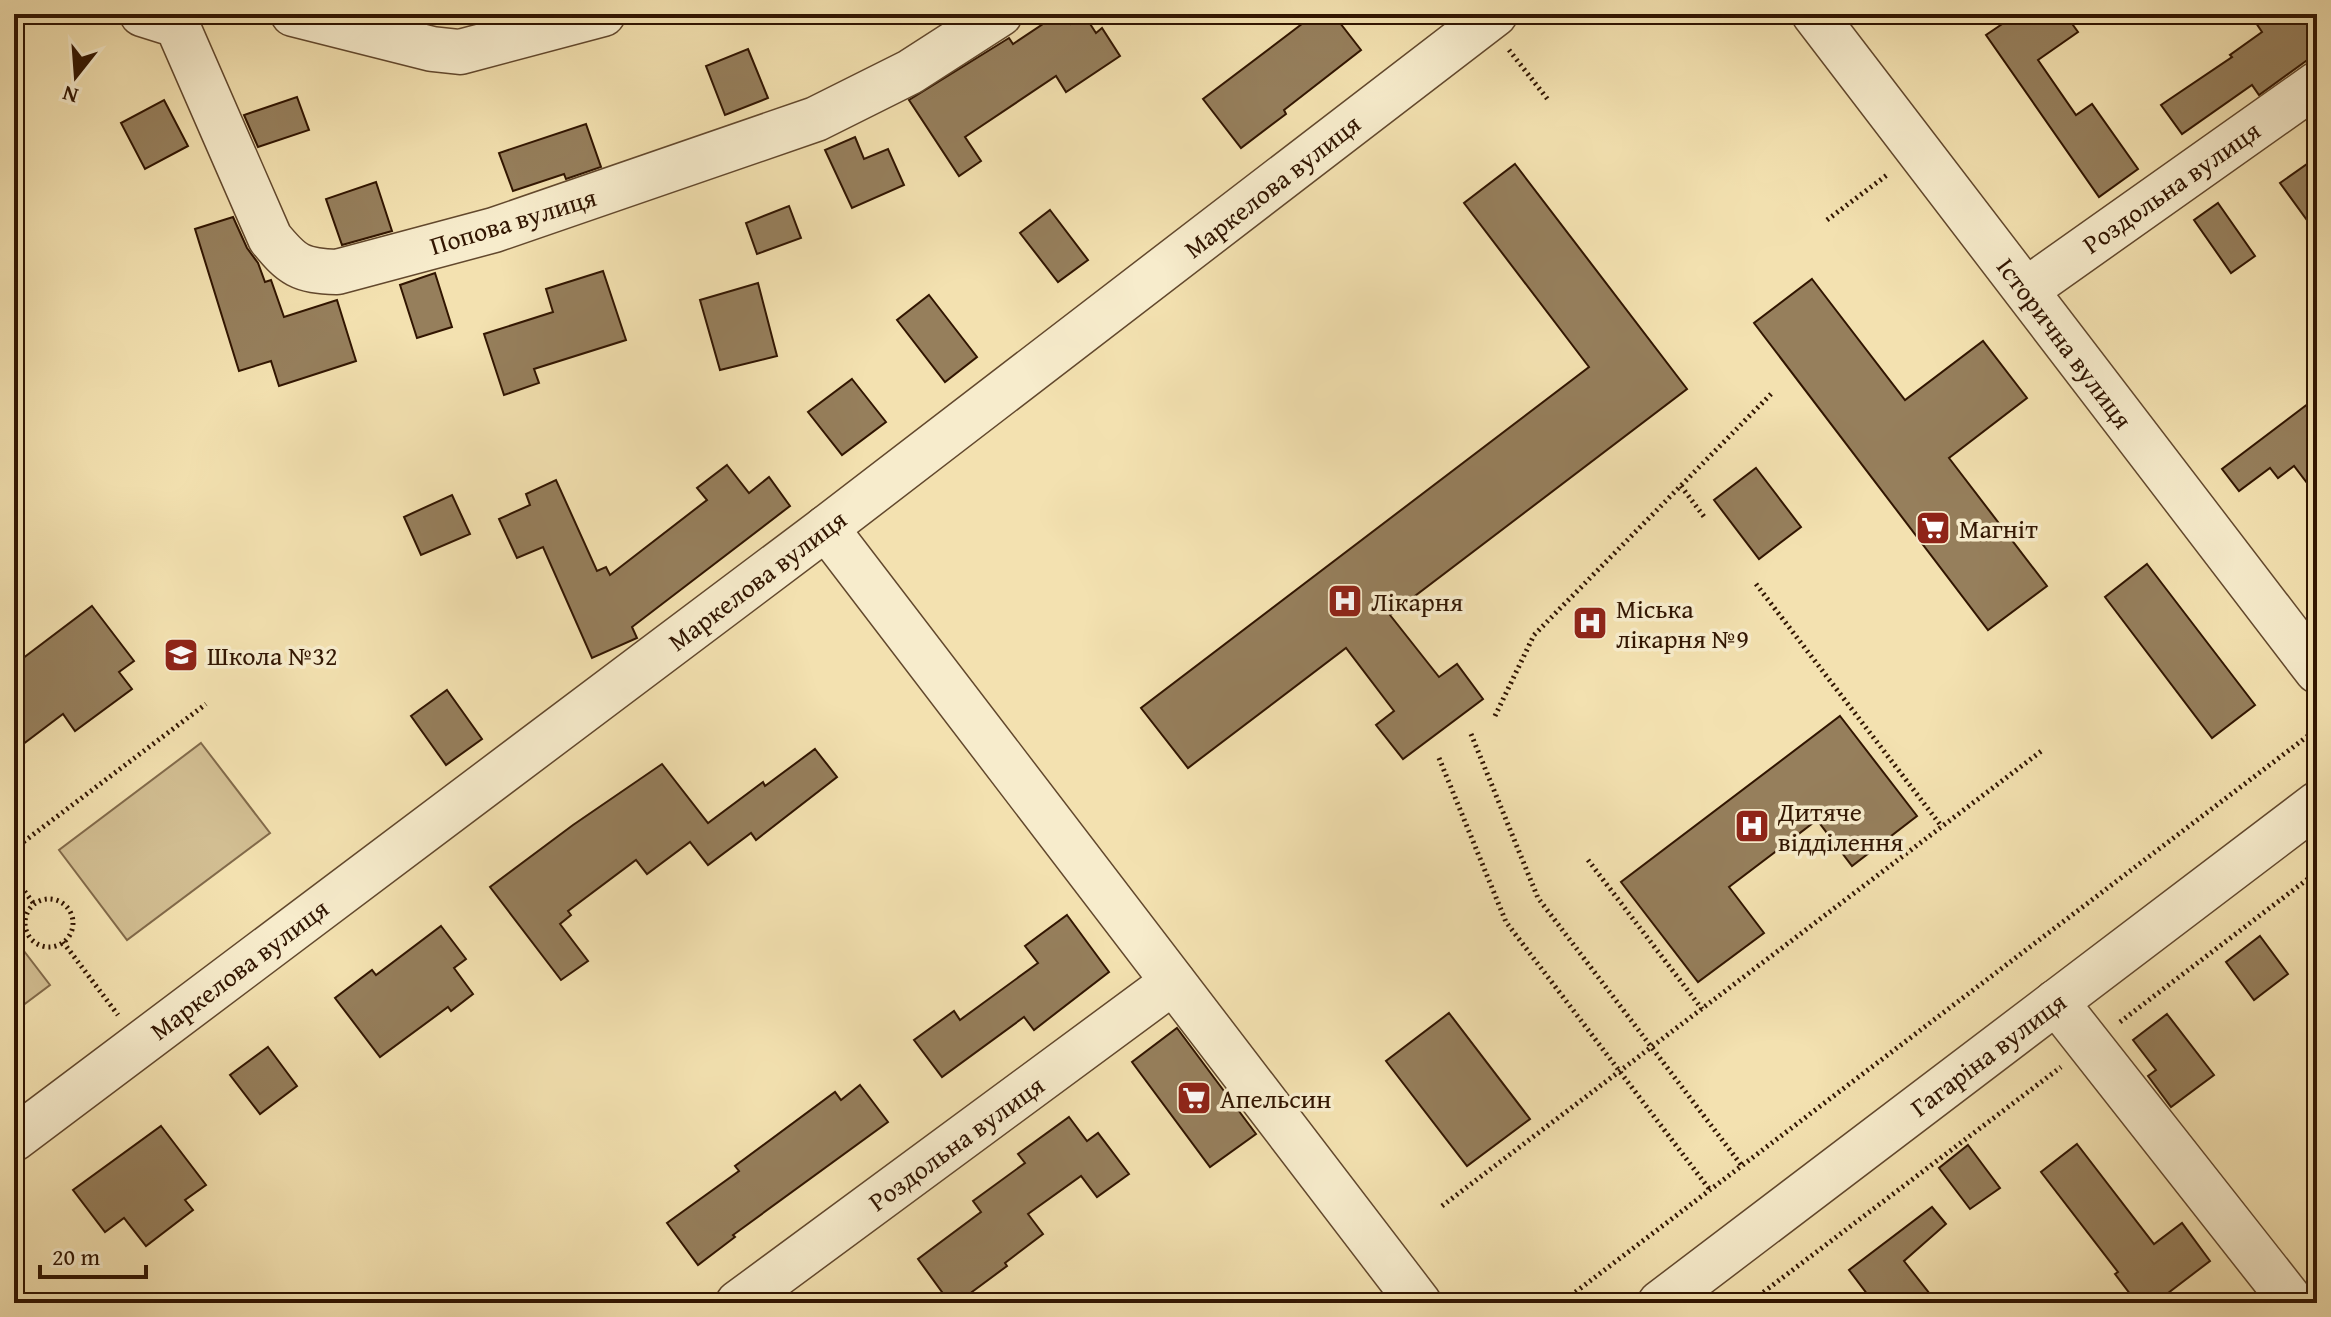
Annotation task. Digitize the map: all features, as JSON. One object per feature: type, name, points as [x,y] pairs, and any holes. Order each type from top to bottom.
[{"type":"street","points":[[293,14],[432,49],[460,52],[529,23],[603,14]]},
{"type":"street","name":"Попова вулиця","points":[[176,18],[270,238],[287,259],[311,271],[337,272],[494,230],[816,119],[910,72],[1000,14]]},
{"type":"street","name":"Історична вулиця","points":[[1814,14],[2317,671]]},
{"type":"street","name":"Маркелова вулиця","points":[[14,1139],[826,528],[1491,17]]},
{"type":"street","name":"Роздольна вулиця","points":[[2026,290],[2317,84]]},
{"type":"street","points":[[826,528],[1419,1303]]},
{"type":"street","name":"Гагаріна вулиця","points":[[1660,1303],[2317,804]]},
{"type":"street","name":"Роздольна вулиця","points":[[738,1303],[1173,982]]},
{"type":"street","points":[[2056,1002],[2293,1303]]},
{"type":"path","points":[[1491,17],[1549,101]]},
{"type":"path","points":[[1827,220],[1918,151]]},
{"type":"path","points":[[1495,716],[1534,635],[1772,393]]},
{"type":"path","points":[[1681,486],[1705,518]]},
{"type":"path","points":[[1756,584],[1942,827]]},
{"type":"path","points":[[14,849],[206,704]]},
{"type":"path","points":[[1561,1303],[2317,729]]},
{"type":"path","points":[[1471,734],[1538,898],[1742,1166]]},
{"type":"path","points":[[1442,1206],[2044,749]]},
{"type":"path","points":[[1439,758],[1506,922],[1710,1190]]},
{"type":"path","points":[[1588,860],[1702,1009]]},
{"type":"path","points":[[1749,1303],[2317,872]]},
{"type":"path","points":[[14,877],[34,904]]},
{"type":"path","points":[[44,899],[55,900],[71,913],[73,923],[70,934],[63,942],[43,946],[33,941],[27,933],[25,922],[27,912],[34,904],[44,899]]},
{"type":"path","points":[[63,942],[140,1044]]},
{"type":"shaded area","points":[[201,743],[270,833],[127,940],[59,850]]},
{"type":"shaded area","points":[[14,938],[50,985],[14,1012]]},
{"type":"building","points":[[1058,14],[1064,14],[1071,24],[1085,16],[1096,33],[1102,28],[1120,56],[1066,92],[1056,76],[965,137],[981,161],[959,176],[909,100],[1009,38],[1013,44]]},
{"type":"building","points":[[1315,14],[1333,14],[1361,50],[1241,148],[1203,99]]},
{"type":"building","points":[[2017,14],[2065,14],[2078,32],[2038,60],[2076,115],[2092,104],[2138,169],[2099,197],[1986,35]]},
{"type":"building","points":[[2250,14],[2317,14],[2317,53],[2259,95],[2252,85],[2182,134],[2161,105],[2232,57],[2230,55],[2262,32]]},
{"type":"building","points":[[748,49],[768,98],[725,115],[706,66]]},
{"type":"building","points":[[297,97],[309,130],[258,147],[244,115]]},
{"type":"building","points":[[164,100],[188,146],[145,169],[121,123]]},
{"type":"building","points":[[586,124],[601,167],[566,179],[564,174],[513,191],[499,153]]},
{"type":"building","points":[[855,137],[864,159],[888,149],[904,185],[852,208],[825,150]]},
{"type":"building","points":[[2317,157],[2317,234],[2280,183]]},
{"type":"building","points":[[1515,164],[1687,389],[1390,615],[1439,677],[1457,664],[1483,699],[1403,759],[1376,725],[1394,711],[1346,648],[1188,768],[1141,708],[1589,367],[1464,203]]},
{"type":"building","points":[[376,182],[392,231],[342,245],[326,199]]},
{"type":"building","points":[[2218,203],[2255,256],[2231,273],[2194,220]]},
{"type":"building","points":[[789,206],[801,238],[757,254],[746,223]]},
{"type":"building","points":[[1050,210],[1088,260],[1058,282],[1020,233]]},
{"type":"building","points":[[233,217],[265,282],[271,280],[284,317],[337,300],[356,361],[279,386],[271,361],[239,371],[195,229]]},
{"type":"building","points":[[603,271],[626,340],[534,369],[539,383],[504,395],[484,334],[553,312],[546,289]]},
{"type":"building","points":[[435,273],[452,327],[417,338],[400,285]]},
{"type":"building","points":[[1812,279],[1905,400],[1983,341],[2027,398],[1949,458],[2047,586],[1988,630],[1754,323]]},
{"type":"building","points":[[758,283],[777,356],[720,370],[700,300]]},
{"type":"building","points":[[929,295],[977,357],[945,382],[897,320]]},
{"type":"building","points":[[852,379],[886,422],[842,455],[808,412]]},
{"type":"building","points":[[2317,397],[2317,496],[2294,466],[2278,478],[2270,468],[2239,491],[2222,469]]},
{"type":"building","points":[[727,465],[749,493],[769,477],[790,506],[632,627],[637,638],[592,658],[543,547],[517,558],[499,519],[530,505],[526,494],[556,480],[597,571],[606,567],[610,575],[707,500],[697,488]]},
{"type":"building","points":[[1756,468],[1801,527],[1759,559],[1714,500]]},
{"type":"building","points":[[452,495],[470,534],[421,555],[404,517]]},
{"type":"building","points":[[2147,564],[2255,705],[2212,738],[2105,597]]},
{"type":"building","points":[[92,606],[134,661],[119,672],[132,689],[75,731],[63,714],[14,751],[14,665]]},
{"type":"building","points":[[447,690],[482,739],[446,765],[411,716]]},
{"type":"building","points":[[1840,716],[1917,816],[1852,866],[1817,820],[1729,887],[1764,933],[1698,982],[1621,882]]},
{"type":"building","points":[[815,749],[837,777],[756,840],[751,833],[708,865],[690,842],[647,874],[636,860],[568,911],[571,915],[560,924],[588,961],[561,980],[490,887],[662,764],[708,823],[763,782],[765,786]]},
{"type":"building","points":[[1067,915],[1109,972],[1034,1030],[1024,1017],[942,1077],[914,1040],[954,1011],[960,1020],[1038,963],[1025,946]]},
{"type":"building","points":[[441,926],[466,959],[454,968],[473,994],[451,1011],[448,1007],[380,1057],[335,998],[372,970],[376,975]]},
{"type":"building","points":[[2260,936],[2288,974],[2254,1000],[2226,962]]},
{"type":"building","points":[[1449,1013],[1530,1119],[1467,1166],[1386,1061]]},
{"type":"building","points":[[2167,1014],[2214,1075],[2171,1107],[2148,1076],[2156,1070],[2133,1040]]},
{"type":"building","points":[[1177,1028],[1256,1134],[1210,1167],[1132,1062]]},
{"type":"building","points":[[268,1047],[297,1086],[260,1114],[230,1075]]},
{"type":"building","points":[[860,1085],[888,1122],[733,1235],[735,1237],[698,1265],[667,1223],[739,1171],[735,1166],[835,1092],[841,1100]]},
{"type":"building","points":[[1069,1117],[1087,1141],[1098,1133],[1129,1174],[1097,1197],[1081,1176],[1028,1214],[1043,1234],[1005,1263],[1007,1266],[957,1303],[950,1303],[918,1259],[981,1212],[973,1201],[1025,1163],[1018,1154]]},
{"type":"building","points":[[161,1126],[206,1185],[185,1200],[193,1210],[146,1246],[124,1218],[105,1232],[73,1190]]},
{"type":"building","points":[[2077,1144],[2154,1244],[2182,1223],[2210,1261],[2155,1303],[2137,1303],[2115,1274],[2118,1272],[2041,1172]]},
{"type":"building","points":[[1968,1145],[2000,1188],[1970,1209],[1939,1168]]},
{"type":"building","points":[[1932,1207],[1946,1224],[1904,1261],[1937,1303],[1874,1303],[1849,1270]]},
{"type":"place","name":"Магніт","points":[[1933,528]]},
{"type":"place","name":"Лікарня","points":[[1345,601]]},
{"type":"place","name":"Міська лікарня №9","points":[[1590,623]]},
{"type":"place","name":"Школа №32","points":[[181,655]]},
{"type":"place","name":"Дитяче відділення","points":[[1752,826]]},
{"type":"place","name":"Апельсин","points":[[1194,1098]]}]
